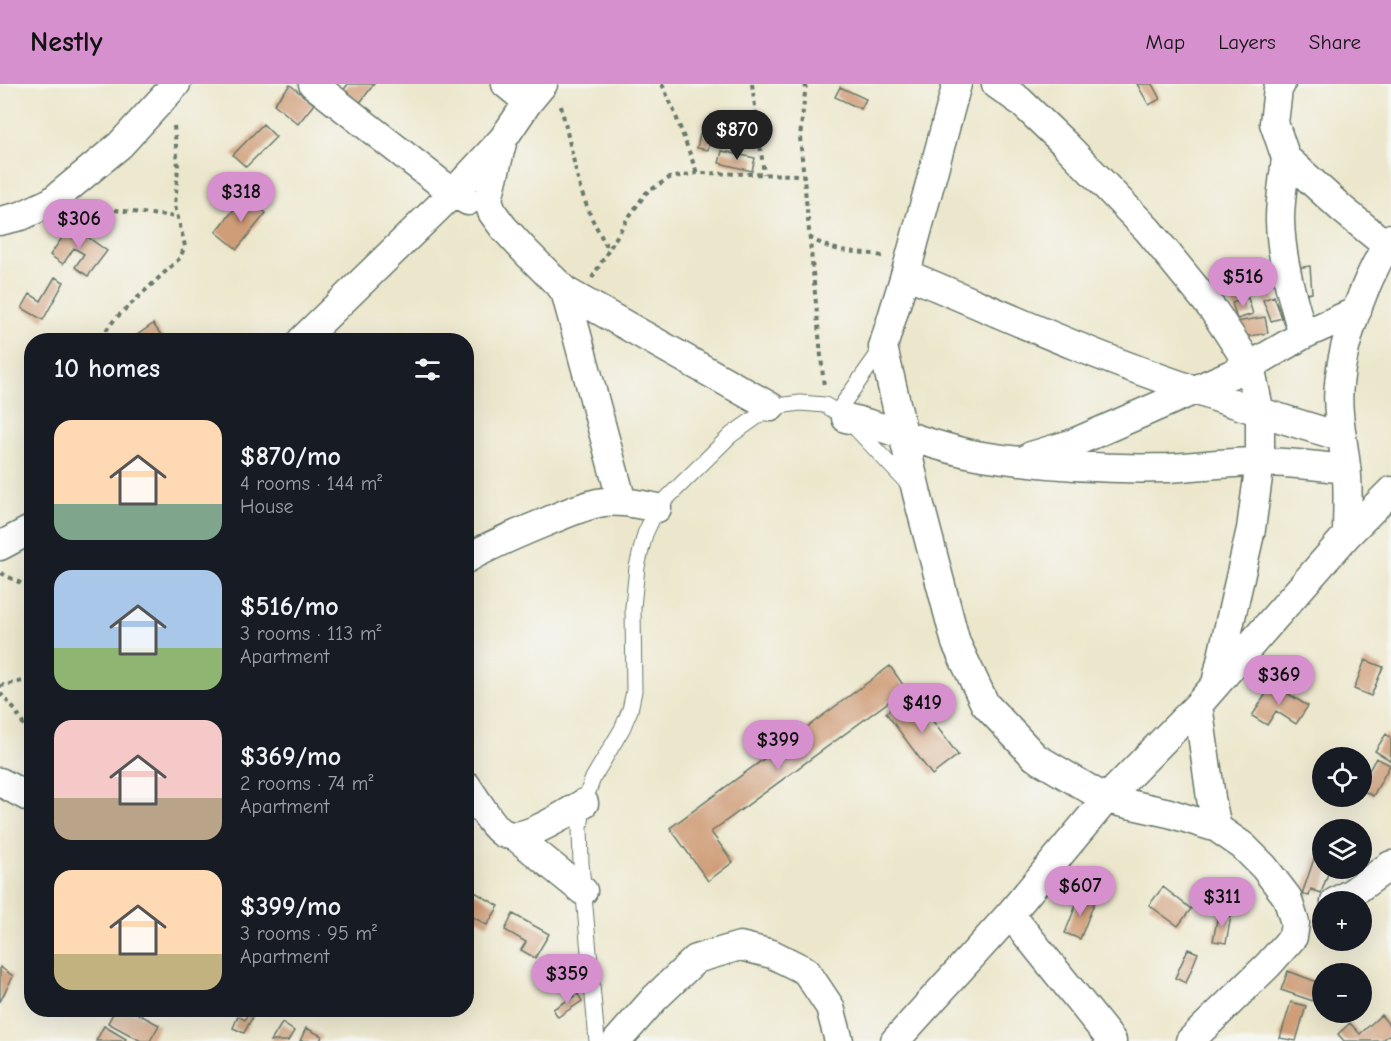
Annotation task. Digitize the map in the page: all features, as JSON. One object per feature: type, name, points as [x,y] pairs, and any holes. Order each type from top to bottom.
[{"type":"street","points":[[957,84],[907,269],[883,347],[917,494],[956,643],[985,704],[1035,757],[1106,799],[1169,813],[1217,828],[1243,846],[1287,897],[1295,923],[1293,937],[1285,949],[1190,1041]]},
{"type":"street","points":[[996,84],[1020,101],[1065,144],[1148,231],[1214,311],[1250,366],[1260,413],[1260,462],[1251,529],[1207,694],[1211,798],[1217,828]]},
{"type":"street","points":[[1281,84],[1278,89],[1274,123],[1286,158],[1280,217],[1281,247],[1286,276],[1303,335]]},
{"type":"street","points":[[327,88],[453,193],[492,212]]},
{"type":"street","points":[[0,221],[21,216],[51,202],[120,145],[172,89]]},
{"type":"street","points":[[309,333],[453,193],[503,139],[534,93]]},
{"type":"street","points":[[503,139],[488,199],[492,212],[510,236],[573,295],[771,407]]},
{"type":"street","points":[[1286,158],[1342,209],[1390,244],[1371,276],[1357,311],[1347,339],[1338,385],[1341,436],[1347,469],[1347,535]]},
{"type":"street","points":[[907,269],[1075,346],[1260,413],[1341,436]]},
{"type":"street","points":[[573,295],[622,502]]},
{"type":"street","points":[[1018,460],[1071,444],[1195,391],[1250,366],[1303,335],[1357,311]]},
{"type":"street","points":[[836,412],[944,449],[1018,460],[1093,467],[1166,468],[1260,462],[1347,469]]},
{"type":"street","points":[[896,1041],[1010,914],[1106,799],[1207,694],[1347,535],[1391,491]]},
{"type":"street","points":[[474,554],[567,513],[598,503],[622,502],[657,507]]},
{"type":"street","points":[[0,546],[24,533]]},
{"type":"street","points":[[2,786],[24,796]]},
{"type":"street","points":[[474,796],[503,833],[515,836],[583,891]]},
{"type":"street","points":[[515,836],[551,822],[584,803]]},
{"type":"street","points":[[1354,891],[1390,866]]},
{"type":"street","points":[[1010,914],[1112,1041]]},
{"type":"street","points":[[1295,923],[1312,914]]},
{"type":"street","points":[[617,1041],[655,998],[696,959],[740,946],[772,954],[806,971],[830,1007],[839,1041]]},
{"type":"lane","points":[[836,412],[883,347]]},
{"type":"lane","points":[[597,1041],[583,891],[580,827],[584,803],[592,778],[622,729],[630,710],[634,691],[633,607],[637,567],[645,534],[657,507],[731,435],[771,407],[800,403],[836,412],[917,494]]},
{"type":"path","points":[[662,84],[697,173]]},
{"type":"path","points":[[753,84],[764,174]]},
{"type":"path","points":[[806,84],[800,137],[802,175],[823,365],[836,412]]},
{"type":"path","points":[[108,333],[116,318],[180,258],[185,246],[177,217],[177,143],[172,89]]},
{"type":"path","points":[[534,93],[608,249]]},
{"type":"path","points":[[573,295],[646,193],[669,178],[697,173],[802,175]]},
{"type":"path","points":[[51,202],[177,217]]},
{"type":"path","points":[[809,237],[827,247],[867,252],[907,269]]},
{"type":"path","points":[[0,573],[24,585]]},
{"type":"path","points":[[0,686],[24,681]]},
{"type":"path","points":[[0,693],[15,710],[24,725]]},
{"type":"building","points":[[348,84],[374,84],[353,112],[336,100]]},
{"type":"building","points":[[1137,84],[1152,84],[1160,99],[1149,105]]},
{"type":"building","points":[[290,85],[314,104],[298,124],[274,104]]},
{"type":"building","points":[[840,87],[866,99],[861,109],[835,97]]},
{"type":"building","points":[[263,124],[276,137],[246,167],[233,155]]},
{"type":"building","points":[[700,134],[711,136],[708,150],[697,148]]},
{"type":"building","points":[[722,151],[755,158],[752,171],[719,163]]},
{"type":"building","points":[[245,196],[266,213],[237,249],[216,232]]},
{"type":"building","points":[[71,225],[107,251],[88,276],[75,267],[84,254],[74,248],[63,264],[50,255]]},
{"type":"building","points":[[1310,266],[1312,293],[1297,295],[1295,268]]},
{"type":"building","points":[[55,277],[64,282],[43,320],[22,308],[30,294],[41,301]]},
{"type":"building","points":[[1274,296],[1282,318],[1271,321],[1263,300]]},
{"type":"building","points":[[1248,298],[1253,314],[1237,319],[1232,303]]},
{"type":"building","points":[[1265,317],[1268,333],[1239,338],[1236,322]]},
{"type":"building","points":[[153,324],[160,333],[140,333]]},
{"type":"building","points":[[1365,660],[1383,667],[1371,696],[1354,689]]},
{"type":"building","points":[[890,666],[906,689],[711,832],[733,862],[708,881],[670,828]]},
{"type":"building","points":[[1272,684],[1308,706],[1296,724],[1276,711],[1267,725],[1252,716]]},
{"type":"building","points":[[912,693],[958,755],[932,775],[886,713]]},
{"type":"building","points":[[1386,734],[1391,738],[1391,761],[1375,751]]},
{"type":"building","points":[[1376,758],[1390,765],[1373,796],[1372,795],[1372,765]]},
{"type":"building","points":[[1312,865],[1312,879],[1326,879],[1322,891],[1311,889],[1309,896],[1302,894]]},
{"type":"building","points":[[1163,887],[1191,909],[1178,926],[1149,905]]},
{"type":"building","points":[[474,892],[499,906],[487,925],[474,918]]},
{"type":"building","points":[[1080,895],[1095,901],[1080,939],[1065,933]]},
{"type":"building","points":[[513,914],[549,934],[535,958],[521,950],[526,942],[505,930]]},
{"type":"building","points":[[1218,914],[1231,916],[1226,943],[1213,941]]},
{"type":"building","points":[[1188,949],[1198,953],[1186,983],[1175,978]]},
{"type":"building","points":[[0,967],[13,976],[0,1002]]},
{"type":"building","points":[[1288,971],[1312,980],[1312,1001],[1281,990]]},
{"type":"building","points":[[578,994],[582,1001],[558,1017],[553,1009]]},
{"type":"building","points":[[1291,1002],[1306,1006],[1296,1041],[1280,1038]]},
{"type":"building","points":[[1381,1015],[1391,1027],[1391,1033],[1382,1041],[1344,1041],[1338,1034],[1350,1023],[1360,1034]]},
{"type":"building","points":[[111,1017],[144,1017],[159,1025],[150,1041],[141,1041],[108,1023]]},
{"type":"building","points":[[238,1017],[245,1020],[246,1017],[252,1017],[244,1033],[233,1028]]},
{"type":"building","points":[[282,1023],[294,1031],[288,1041],[271,1041]]},
{"type":"building","points":[[104,1026],[126,1039],[124,1041],[96,1041]]},
{"type":"building","points":[[306,1028],[322,1036],[320,1041],[300,1041]]}]
